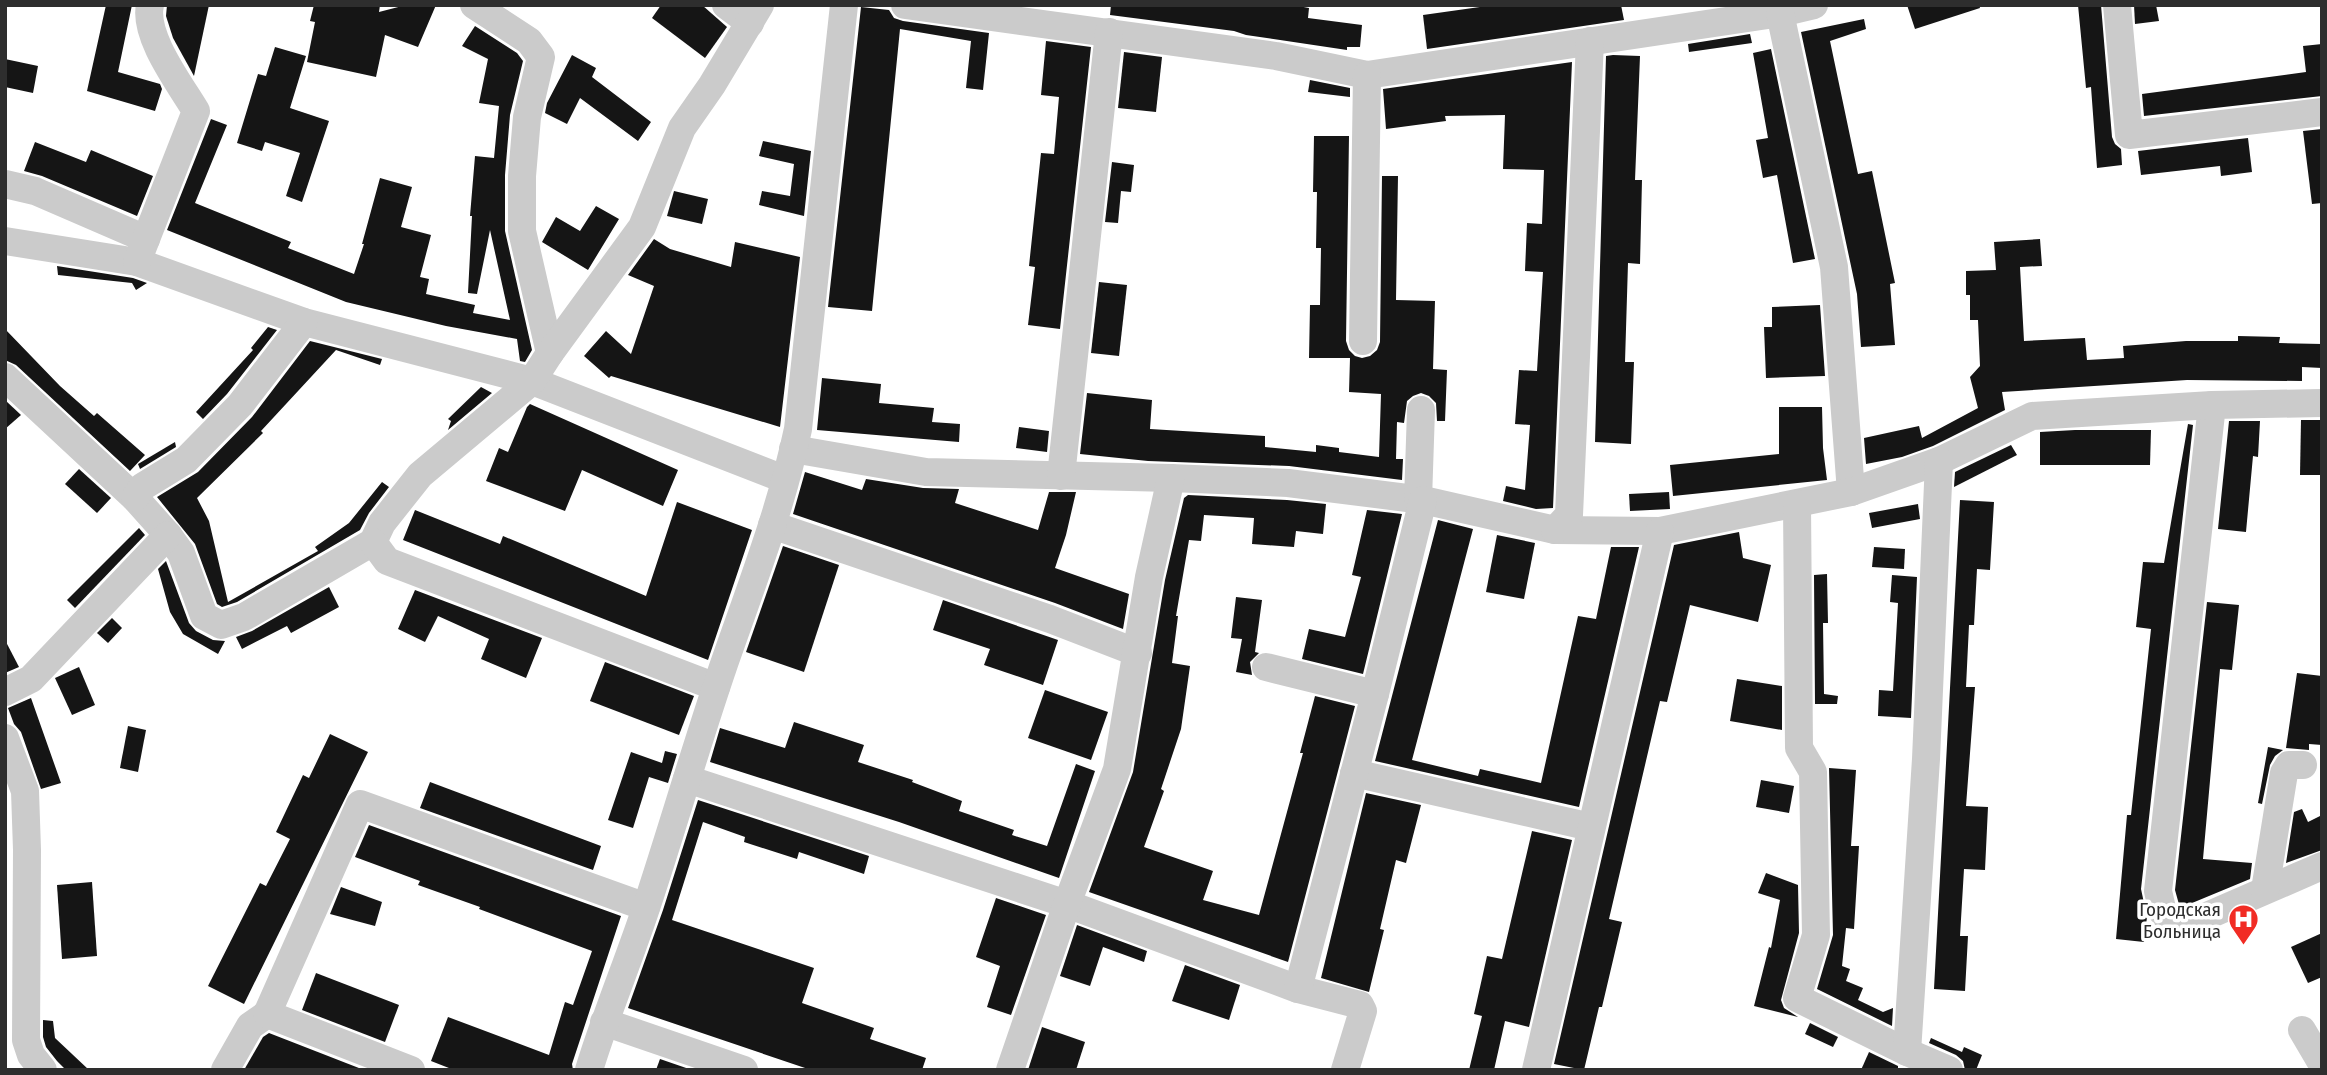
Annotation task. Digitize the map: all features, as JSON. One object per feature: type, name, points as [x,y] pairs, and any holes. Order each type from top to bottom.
[{"type":"street","points":[[141,251],[195,111],[151,33],[148,13],[150,5]]},
{"type":"street","points":[[474,5],[529,41],[541,57],[527,117],[522,176],[522,231],[550,353]]},
{"type":"street","points":[[5,377],[135,498],[168,535],[181,553],[204,616],[221,625],[244,617],[373,542],[382,523],[420,475],[532,381],[642,227],[682,128],[755,14],[726,5]]},
{"type":"street","points":[[589,1070],[646,907],[716,687],[772,525],[793,449],[801,402],[844,5]]},
{"type":"street","points":[[905,5],[1276,56],[1367,75],[1780,13],[1814,5]]},
{"type":"street","points":[[2117,5],[2129,135],[2322,112]]},
{"type":"street","points":[[1780,13],[1834,267],[1851,492]]},
{"type":"street","points":[[1061,476],[1109,32]]},
{"type":"street","points":[[1555,530],[1569,515],[1590,41]]},
{"type":"street","points":[[1363,341],[1367,75]]},
{"type":"street","points":[[5,184],[35,191],[141,251],[304,322],[532,381],[784,479]]},
{"type":"street","points":[[5,241],[141,251]]},
{"type":"street","points":[[135,498],[142,487],[186,460],[240,405],[304,322]]},
{"type":"street","points":[[793,449],[926,472],[1287,483],[1421,500],[1555,530],[1660,531],[1851,492],[1940,461],[2032,416],[2212,405],[2322,403]]},
{"type":"street","points":[[2212,405],[2158,891],[2162,913],[2172,924],[2186,925],[2322,866]]},
{"type":"street","points":[[1298,989],[1376,694],[1421,500],[1421,410]]},
{"type":"street","points":[[1907,1052],[1926,760],[1940,461]]},
{"type":"street","points":[[1010,1070],[1117,769],[1149,577],[1171,478]]},
{"type":"street","points":[[1797,504],[1799,748],[1813,772],[1816,935],[1797,998],[1949,1070]]},
{"type":"street","points":[[772,525],[1050,619],[1138,653]]},
{"type":"street","points":[[1536,1070],[1660,531]]},
{"type":"street","points":[[5,692],[32,679],[168,535]]},
{"type":"street","points":[[373,542],[387,561],[716,687]]},
{"type":"street","points":[[1266,667],[1376,694]]},
{"type":"street","points":[[5,738],[25,791],[16,850],[26,1040],[31,1055],[43,1070]]},
{"type":"street","points":[[2266,890],[2284,773],[2288,765],[2303,765]]},
{"type":"street","points":[[1354,773],[1591,827]]},
{"type":"street","points":[[687,779],[1067,904],[1298,989],[1360,1005],[1363,1011],[1345,1070]]},
{"type":"street","points":[[225,1070],[250,1026],[267,1014],[360,804],[646,907]]},
{"type":"street","points":[[267,1014],[411,1070]]},
{"type":"street","points":[[604,1022],[744,1070]]},
{"type":"street","points":[[2302,1030],[2322,1064]]},
{"type":"building","points":[[106,5],[132,5],[118,72],[160,84],[162,89],[155,111],[87,91]]},
{"type":"building","points":[[167,5],[209,5],[194,76],[173,38],[166,16]]},
{"type":"building","points":[[314,5],[380,5],[379,12],[406,5],[436,5],[418,47],[385,35],[376,77],[307,62],[315,22],[310,21]]},
{"type":"building","points":[[661,5],[702,5],[727,27],[705,58],[652,18]]},
{"type":"building","points":[[1111,5],[1293,5],[1309,8],[1308,18],[1362,25],[1360,47],[1347,47],[1347,50],[1234,31],[1110,15]]},
{"type":"building","points":[[1494,5],[1621,5],[1624,20],[1427,49],[1423,15]]},
{"type":"building","points":[[1907,5],[1979,5],[1980,8],[1915,29]]},
{"type":"building","points":[[2078,5],[2101,5],[2112,137],[2121,149],[2122,165],[2097,168],[2091,87],[2086,88]]},
{"type":"building","points":[[2134,5],[2156,5],[2159,21],[2135,24]]},
{"type":"building","points":[[861,7],[889,10],[894,18],[903,21],[989,33],[983,90],[966,88],[971,41],[900,29],[872,311],[828,307]]},
{"type":"building","points":[[1864,19],[1866,29],[1830,41],[1858,174],[1872,171],[1895,283],[1890,284],[1895,345],[1861,347],[1857,294],[1801,32]]},
{"type":"building","points":[[475,26],[517,53],[523,61],[510,115],[505,175],[505,231],[532,350],[525,362],[520,361],[517,339],[446,326],[346,302],[167,230],[211,119],[227,125],[195,203],[291,242],[288,248],[354,274],[380,178],[412,187],[401,227],[431,235],[420,277],[429,279],[426,294],[475,305],[473,313],[510,320],[490,230],[477,294],[468,293],[475,156],[494,158],[499,106],[479,103],[488,59],[462,46]]},
{"type":"building","points":[[1750,34],[1752,43],[1689,52],[1688,44]]},
{"type":"building","points":[[1046,41],[1091,47],[1060,329],[1028,325],[1035,267],[1029,266],[1041,153],[1054,154],[1059,97],[1041,95]]},
{"type":"building","points":[[2322,44],[2322,96],[2144,116],[2142,94],[2306,72],[2303,46]]},
{"type":"building","points":[[275,47],[306,56],[290,108],[329,121],[302,202],[286,196],[300,153],[265,142],[262,151],[237,143],[258,74],[266,76]]},
{"type":"building","points":[[1771,49],[1815,259],[1793,263],[1777,175],[1763,178],[1756,140],[1768,138],[1753,53]]},
{"type":"building","points":[[1124,52],[1162,57],[1156,112],[1118,108]]},
{"type":"building","points":[[572,55],[596,68],[592,77],[651,122],[638,141],[580,98],[567,124],[545,113],[547,103]]},
{"type":"building","points":[[1606,56],[1640,56],[1635,180],[1642,180],[1640,264],[1628,263],[1625,362],[1634,362],[1631,444],[1595,442]]},
{"type":"building","points":[[5,59],[38,66],[33,93],[5,87]]},
{"type":"building","points":[[1572,62],[1553,508],[1536,509],[1503,501],[1506,486],[1525,490],[1530,425],[1515,424],[1519,370],[1537,371],[1543,272],[1525,271],[1527,223],[1542,224],[1544,170],[1503,169],[1505,115],[1445,116],[1446,121],[1386,129],[1383,89]]},
{"type":"building","points":[[1310,80],[1350,88],[1350,97],[1308,92]]},
{"type":"building","points":[[2322,129],[2322,203],[2312,204],[2303,131]]},
{"type":"building","points":[[1314,136],[1349,136],[1346,341],[1349,350],[1362,358],[1370,356],[1377,350],[1380,342],[1382,176],[1398,176],[1396,300],[1435,301],[1433,369],[1447,370],[1445,421],[1437,421],[1436,403],[1429,396],[1421,393],[1407,401],[1404,423],[1397,422],[1396,459],[1403,459],[1402,480],[1289,466],[1148,461],[1080,454],[1087,393],[1152,400],[1150,429],[1265,436],[1265,447],[1316,452],[1316,445],[1339,448],[1339,452],[1379,457],[1381,394],[1349,392],[1350,358],[1309,358],[1310,305],[1320,305],[1321,248],[1316,248]]},
{"type":"building","points":[[2248,138],[2252,172],[2221,176],[2220,166],[2141,175],[2138,151]]},
{"type":"building","points":[[763,141],[811,151],[804,216],[759,205],[762,191],[790,196],[794,164],[759,156]]},
{"type":"building","points":[[35,142],[86,162],[91,150],[153,176],[137,216],[24,171]]},
{"type":"building","points":[[1112,162],[1134,165],[1131,192],[1121,191],[1118,223],[1105,222]]},
{"type":"building","points":[[674,191],[708,199],[702,224],[667,216]]},
{"type":"building","points":[[596,206],[619,219],[588,270],[542,242],[556,217],[580,231]]},
{"type":"building","points":[[654,239],[670,249],[731,267],[735,242],[800,257],[780,427],[611,376],[609,378],[584,356],[606,331],[631,354],[654,286],[628,275]]},
{"type":"building","points":[[2040,239],[2042,266],[2020,267],[2024,341],[2085,338],[2087,360],[2124,358],[2123,346],[2186,341],[2238,341],[2238,336],[2280,337],[2279,343],[2322,344],[2322,368],[2302,367],[2302,381],[2187,380],[2002,392],[2005,410],[1933,446],[1902,457],[1866,464],[1864,438],[1919,426],[1922,438],[1978,408],[1970,377],[1980,366],[1978,320],[1970,320],[1966,271],[1996,270],[1994,242]]},
{"type":"building","points":[[57,266],[133,278],[147,283],[136,290],[132,283],[58,275]]},
{"type":"building","points":[[1099,282],[1127,285],[1119,356],[1091,353]]},
{"type":"building","points":[[1820,305],[1825,376],[1766,378],[1764,327],[1772,327],[1772,307]]},
{"type":"building","points":[[268,327],[277,330],[227,394],[203,419],[196,412],[253,350],[251,348]]},
{"type":"building","points":[[5,329],[60,386],[94,416],[97,413],[145,455],[130,471],[16,365],[5,360]]},
{"type":"building","points":[[310,341],[382,359],[380,365],[336,350],[261,431],[263,433],[197,498],[209,521],[228,602],[318,551],[315,547],[349,523],[382,482],[389,487],[360,530],[237,602],[222,607],[217,604],[195,544],[157,497],[198,472],[252,417]]},
{"type":"building","points":[[822,378],[881,384],[879,403],[934,408],[932,422],[960,424],[959,442],[817,430]]},
{"type":"building","points":[[481,387],[492,393],[448,430],[451,421],[448,419]]},
{"type":"building","points":[[5,400],[21,415],[5,429]]},
{"type":"building","points":[[530,404],[678,470],[663,506],[582,470],[565,511],[486,481],[499,448],[508,452]]},
{"type":"building","points":[[1779,407],[1822,407],[1827,480],[1673,496],[1670,465],[1779,454]]},
{"type":"building","points":[[2301,420],[2322,420],[2322,475],[2300,475]]},
{"type":"building","points":[[2229,421],[2260,421],[2258,457],[2253,456],[2246,532],[2218,529]]},
{"type":"building","points":[[2188,424],[2193,425],[2141,889],[2147,917],[2144,942],[2116,939],[2127,815],[2131,815],[2151,629],[2136,627],[2143,562],[2164,563]]},
{"type":"building","points":[[1019,427],[1049,431],[1047,452],[1016,448]]},
{"type":"building","points":[[2151,430],[2150,465],[2040,465],[2040,432]]},
{"type":"building","points":[[175,442],[176,447],[140,469],[138,464]]},
{"type":"building","points":[[2011,445],[2017,455],[1954,487],[1955,472]]},
{"type":"building","points":[[79,469],[111,498],[97,513],[65,484]]},
{"type":"building","points":[[805,472],[862,490],[866,479],[923,488],[959,489],[955,503],[1038,530],[1049,492],[1076,492],[1055,568],[1129,594],[1123,629],[1055,603],[793,514]]},
{"type":"building","points":[[1669,492],[1670,509],[1630,511],[1629,494]]},
{"type":"building","points":[[1188,495],[1326,504],[1323,534],[1296,531],[1294,547],[1252,544],[1254,518],[1204,515],[1201,541],[1189,540],[1176,616],[1172,663],[1190,666],[1181,729],[1161,789],[1164,791],[1144,847],[1213,871],[1203,900],[1259,915],[1303,753],[1300,753],[1315,696],[1355,706],[1288,962],[1089,892],[1133,772],[1165,580],[1184,498]]},
{"type":"building","points":[[1960,500],[1994,502],[1990,570],[1977,569],[1974,625],[1969,625],[1966,687],[1975,687],[1966,806],[1988,807],[1985,870],[1964,869],[1960,936],[1968,936],[1965,991],[1934,989]]},
{"type":"building","points":[[677,502],[752,530],[708,660],[403,540],[415,510],[500,544],[503,536],[646,596]]},
{"type":"building","points":[[1918,504],[1920,519],[1872,528],[1869,513]]},
{"type":"building","points":[[1367,510],[1402,514],[1363,674],[1302,659],[1309,629],[1345,637],[1361,577],[1352,575]]},
{"type":"building","points":[[1438,520],[1473,529],[1412,760],[1478,776],[1480,769],[1541,783],[1578,616],[1596,619],[1611,547],[1639,547],[1579,807],[1375,761]]},
{"type":"building","points":[[139,528],[145,535],[75,608],[67,600]]},
{"type":"building","points":[[1739,532],[1743,558],[1771,565],[1758,622],[1690,605],[1667,702],[1660,701],[1609,919],[1622,922],[1584,1070],[1554,1064],[1674,545]]},
{"type":"building","points":[[1497,535],[1535,543],[1524,599],[1486,592]]},
{"type":"building","points":[[783,546],[839,565],[804,672],[746,652]]},
{"type":"building","points":[[1874,547],[1905,549],[1904,569],[1872,567]]},
{"type":"building","points":[[166,561],[189,623],[196,631],[213,640],[225,641],[218,654],[183,634],[170,612],[158,569]]},
{"type":"building","points":[[1827,574],[1828,623],[1823,623],[1824,694],[1838,696],[1837,704],[1815,704],[1814,575]]},
{"type":"building","points":[[1892,575],[1917,577],[1911,718],[1878,716],[1879,690],[1893,691],[1898,603],[1890,602]]},
{"type":"building","points":[[329,587],[339,607],[291,633],[287,626],[242,649],[236,637],[252,631]]},
{"type":"building","points":[[415,590],[542,638],[526,678],[481,659],[489,639],[438,616],[425,642],[398,629]]},
{"type":"building","points":[[1236,597],[1262,600],[1255,652],[1259,653],[1250,662],[1252,675],[1236,672],[1242,639],[1231,638]]},
{"type":"building","points":[[943,600],[1058,640],[1043,685],[984,665],[990,649],[933,630]]},
{"type":"building","points":[[2207,602],[2239,605],[2232,670],[2220,669],[2203,859],[2252,863],[2250,879],[2180,908],[2175,890]]},
{"type":"building","points":[[112,618],[122,628],[108,643],[97,633]]},
{"type":"building","points":[[5,640],[19,667],[5,673]]},
{"type":"building","points":[[605,662],[694,696],[679,735],[590,701]]},
{"type":"building","points":[[79,667],[95,705],[72,715],[55,678]]},
{"type":"building","points":[[2297,673],[2322,676],[2322,745],[2309,744],[2309,750],[2286,748]]},
{"type":"building","points":[[1737,679],[1782,686],[1782,730],[1730,721]]},
{"type":"building","points":[[1045,690],[1108,712],[1091,760],[1028,738]]},
{"type":"building","points":[[31,698],[61,783],[41,789],[21,732],[14,724],[8,708]]},
{"type":"building","points":[[794,722],[864,745],[858,762],[913,780],[912,782],[962,801],[959,811],[1014,830],[1012,835],[1047,846],[1076,764],[1095,771],[1059,878],[899,822],[710,762],[720,728],[785,748]]},
{"type":"building","points":[[128,726],[146,730],[138,772],[120,768]]},
{"type":"building","points":[[330,734],[368,752],[244,1004],[208,986],[260,883],[266,886],[290,839],[276,832],[303,775],[309,778]]},
{"type":"building","points":[[2268,747],[2283,750],[2275,756],[2270,765],[2262,804],[2258,803]]},
{"type":"building","points":[[665,751],[677,754],[668,783],[649,777],[633,828],[608,820],[631,752],[662,763]]},
{"type":"building","points":[[1829,768],[1856,770],[1851,846],[1859,846],[1854,929],[1846,928],[1842,966],[1850,969],[1846,981],[1863,988],[1858,1000],[1883,1012],[1893,1008],[1892,1026],[1817,989],[1833,935]]},
{"type":"building","points":[[1761,780],[1794,786],[1789,813],[1756,807]]},
{"type":"building","points":[[430,782],[601,846],[593,870],[420,808]]},
{"type":"building","points":[[1366,793],[1421,805],[1406,863],[1396,860],[1380,929],[1384,930],[1369,992],[1321,978]]},
{"type":"building","points":[[698,800],[869,856],[864,874],[799,852],[797,859],[744,842],[745,837],[703,822],[672,920],[814,968],[802,1003],[874,1028],[870,1039],[926,1058],[922,1070],[811,1070],[628,1008]]},
{"type":"building","points":[[2302,809],[2308,822],[2322,815],[2322,850],[2286,863],[2294,812]]},
{"type":"building","points":[[369,825],[621,916],[572,1064],[573,1070],[454,1070],[431,1061],[448,1017],[549,1055],[565,1002],[573,1005],[592,951],[418,885],[420,881],[355,857]]},
{"type":"building","points":[[1532,831],[1572,840],[1529,1027],[1505,1021],[1494,1070],[1469,1070],[1482,1016],[1474,1014],[1487,956],[1502,959]]},
{"type":"building","points":[[1766,873],[1798,885],[1799,933],[1781,1000],[1784,1008],[1798,1017],[1754,1006],[1769,947],[1771,948],[1780,900],[1758,893]]},
{"type":"building","points":[[92,882],[97,956],[62,959],[57,885]]},
{"type":"building","points":[[341,887],[382,902],[375,926],[330,914]]},
{"type":"building","points":[[996,898],[1046,915],[1011,1015],[987,1007],[1000,966],[976,957]]},
{"type":"building","points":[[1077,925],[1147,951],[1144,962],[1103,947],[1090,986],[1060,976]]},
{"type":"building","points":[[2322,933],[2322,977],[2308,983],[2291,947]]},
{"type":"building","points":[[1185,965],[1240,985],[1229,1020],[1172,1001]]},
{"type":"building","points":[[316,973],[399,1005],[385,1042],[302,1010]]},
{"type":"building","points":[[43,1020],[53,1021],[55,1038],[89,1070],[66,1070],[57,1061],[46,1047]]},
{"type":"building","points":[[1810,1023],[1838,1037],[1833,1047],[1805,1034]]},
{"type":"building","points":[[1042,1027],[1085,1042],[1076,1070],[1028,1070]]},
{"type":"building","points":[[269,1033],[364,1070],[244,1070],[263,1037]]},
{"type":"building","points":[[1931,1038],[1962,1052],[1964,1047],[1982,1055],[1976,1070],[1965,1070],[1963,1061],[1929,1043]]},
{"type":"building","points":[[1869,1052],[1898,1066],[1898,1070],[1861,1070]]},
{"type":"building","points":[[660,1059],[692,1070],[656,1070]]},
{"type":"place","name":"Городская Больница","points":[[2244,947]]}]
